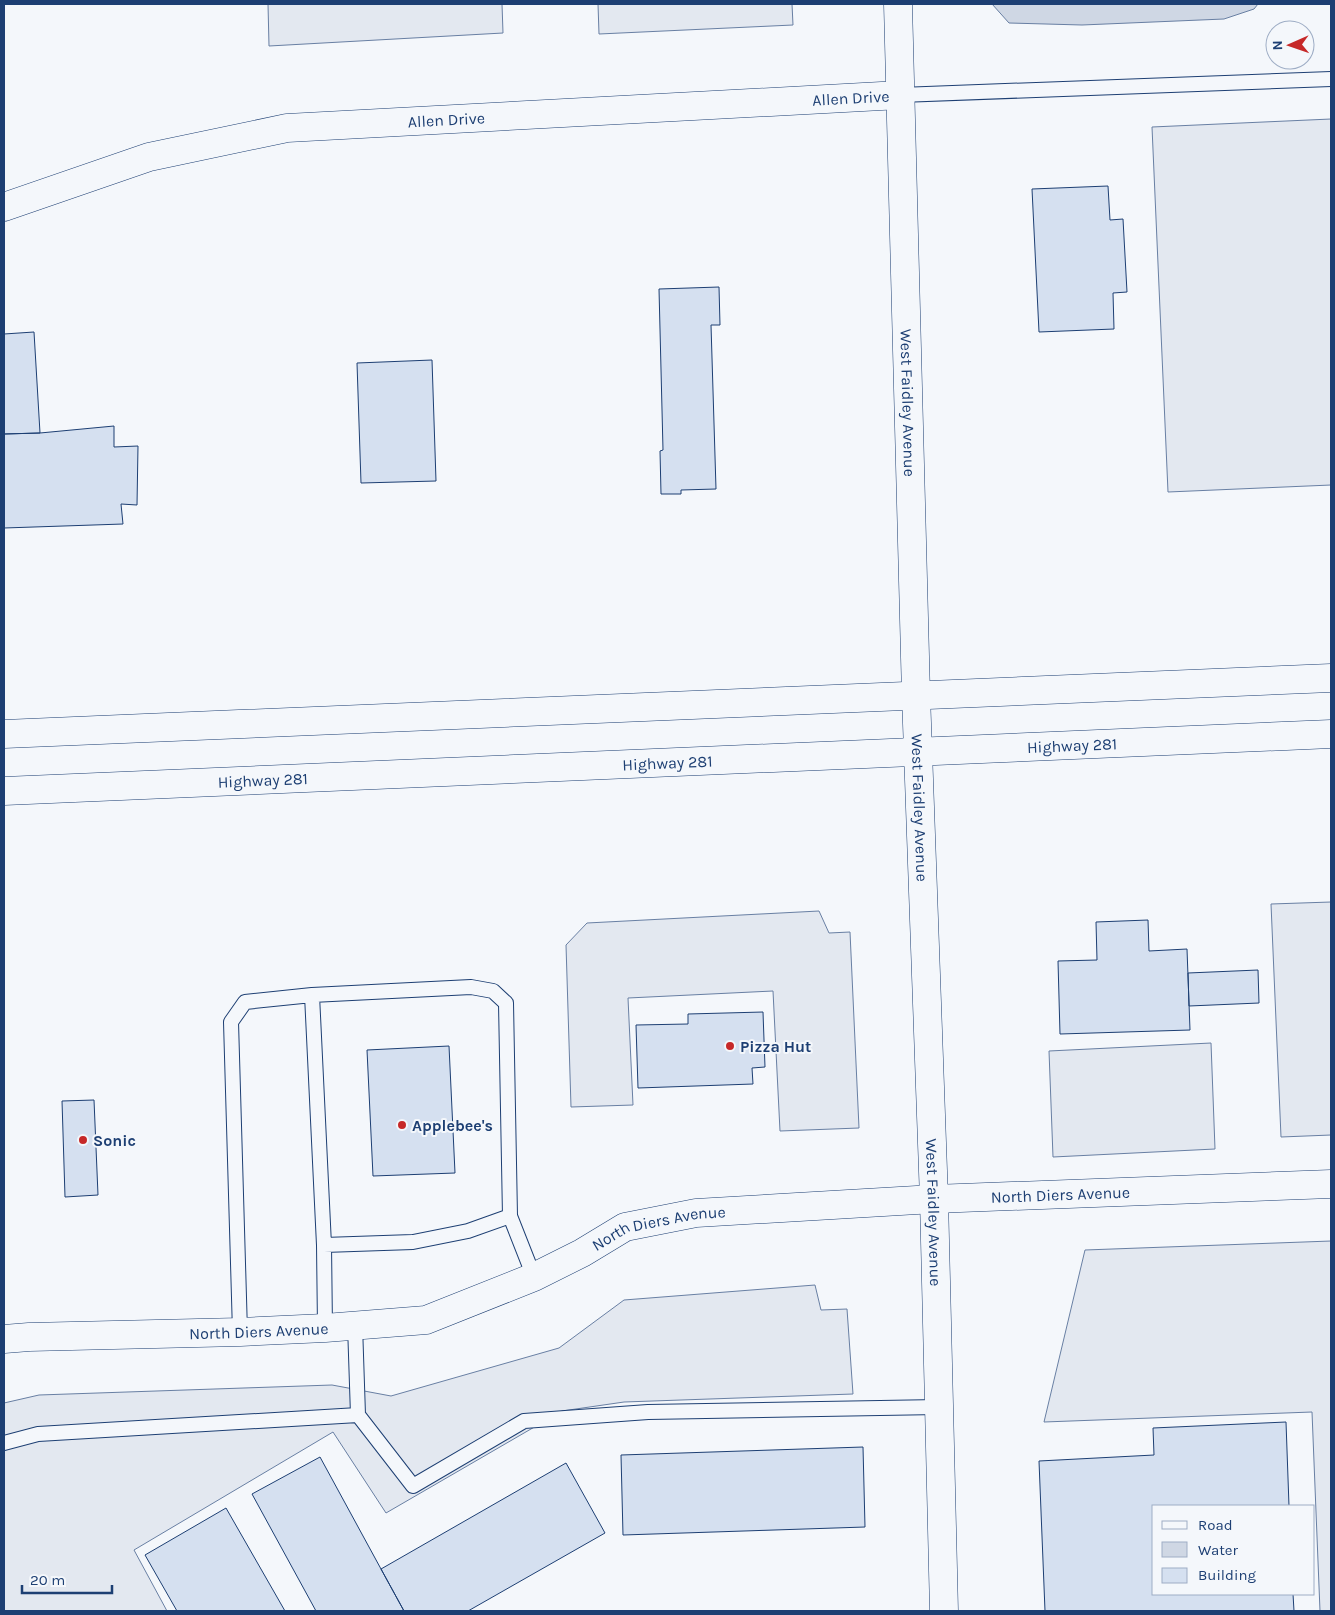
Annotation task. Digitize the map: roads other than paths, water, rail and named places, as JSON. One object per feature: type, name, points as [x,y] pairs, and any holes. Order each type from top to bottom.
[{"type":"main road","name":"West Faidley Avenue","points":[[898,4],[916,695],[934,1199],[944,1611]]},
{"type":"main road","name":"Allen Drive","points":[[4,207],[149,157],[287,128],[900,95]]},
{"type":"main road","points":[[4,734],[1331,678]]},
{"type":"main road","name":"Highway 281","points":[[4,792],[1331,734]]},
{"type":"main road","name":"North Diers Avenue","points":[[4,1339],[240,1332],[426,1320],[534,1277],[624,1227],[696,1213],[934,1199],[1331,1184]]},
{"type":"lane","points":[[900,95],[1331,79]]},
{"type":"lane","points":[[240,1332],[231,1022],[245,1002],[312,995],[471,987],[494,991],[506,1003],[510,1216],[534,1277]]},
{"type":"lane","points":[[312,995],[324,1245],[325,1328]]},
{"type":"lane","points":[[324,1245],[413,1242],[468,1231],[510,1216]]},
{"type":"lane","points":[[355,1325],[358,1415],[413,1486],[524,1421],[648,1412],[939,1407]]},
{"type":"lane","points":[[4,1443],[38,1434],[358,1415]]},
{"type":"water","points":[[992,4],[1258,4],[1254,9],[1224,19],[1082,25],[1009,23]]},
{"type":"place","name":"Pizza Hut","points":[[730,1046]]},
{"type":"place","name":"Applebee's","points":[[402,1125]]},
{"type":"place","name":"Sonic","points":[[83,1140]]}]
